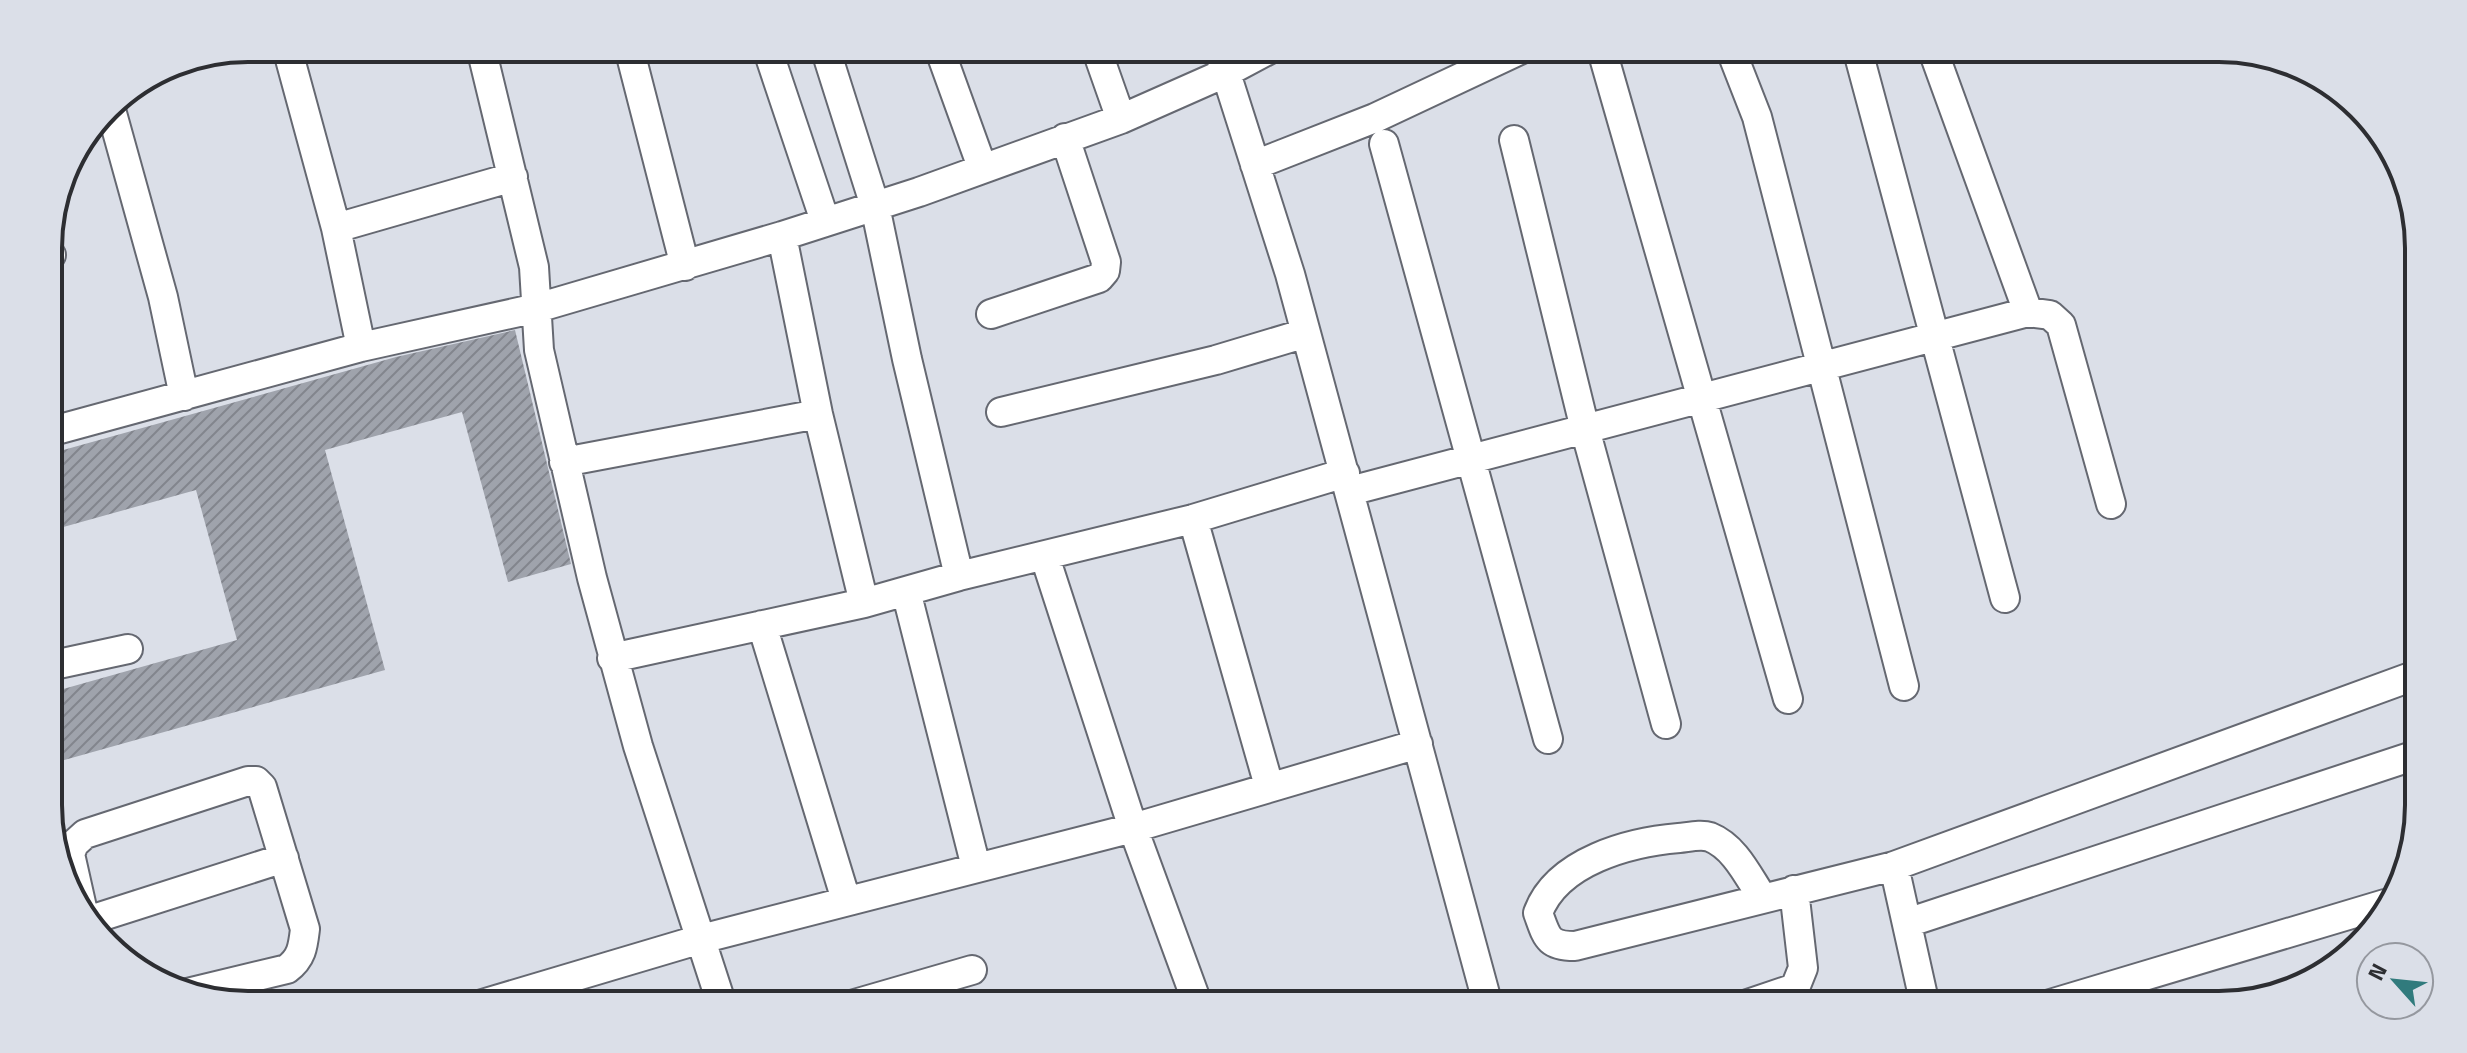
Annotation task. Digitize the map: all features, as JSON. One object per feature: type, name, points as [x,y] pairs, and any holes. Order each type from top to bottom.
[{"type":"street","points":[[291,62],[336,228],[361,347]]},
{"type":"street","points":[[484,62],[534,267],[539,350],[612,658],[718,991]]},
{"type":"street","points":[[633,62],[685,266]]},
{"type":"street","points":[[772,62],[825,221]]},
{"type":"street","points":[[829,62],[875,206],[907,359],[959,576]]},
{"type":"street","points":[[944,62],[982,167]]},
{"type":"street","points":[[1101,62],[1121,119]]},
{"type":"street","points":[[62,429],[361,347],[537,308],[782,236],[1121,119],[1219,62]]},
{"type":"street","points":[[1223,62],[1306,333],[1484,991]]},
{"type":"street","points":[[1255,165],[1375,118],[1494,62]]},
{"type":"street","points":[[1605,62],[1788,699]]},
{"type":"street","points":[[1735,62],[1757,117],[1904,686]]},
{"type":"street","points":[[1861,62],[2005,598]]},
{"type":"street","points":[[1937,62],[2028,312]]},
{"type":"street","points":[[114,119],[163,297],[184,396]]},
{"type":"street","points":[[991,314],[1099,278],[1105,271],[1106,262],[1065,138]]},
{"type":"street","points":[[1514,140],[1585,429],[1666,724]]},
{"type":"street","points":[[1384,144],[1548,739]]},
{"type":"street","points":[[336,228],[513,177]]},
{"type":"street","points":[[782,236],[818,414],[864,603]]},
{"type":"street","points":[[612,658],[864,603],[959,576],[1347,482],[1469,459],[2028,312],[2050,315],[2061,325],[2111,504]]},
{"type":"street","points":[[1001,412],[1216,360],[1306,333]]},
{"type":"street","points":[[564,462],[818,414]]},
{"type":"street","points":[[1193,519],[1269,786]]},
{"type":"street","points":[[1045,557],[1133,828],[1193,991]]},
{"type":"street","points":[[906,591],[976,867]]},
{"type":"street","points":[[762,625],[846,900]]},
{"type":"street","points":[[62,663],[128,649]]},
{"type":"street","points":[[1762,897],[1736,857],[1707,836],[1648,841],[1603,854],[1551,891],[1538,913],[1547,939],[1560,946],[1575,946],[1894,866],[2405,679]]},
{"type":"street","points":[[533,991],[701,939],[1133,828],[1418,744]]},
{"type":"street","points":[[1907,923],[2405,759]]},
{"type":"street","points":[[73,867],[70,854],[74,844],[85,834],[256,781],[262,787],[305,929],[303,950],[297,963],[287,969],[212,987]]},
{"type":"street","points":[[99,917],[284,858]]},
{"type":"street","points":[[1894,866],[1922,991]]},
{"type":"street","points":[[1786,991],[1795,988],[1803,968],[1794,890]]},
{"type":"street","points":[[2094,991],[2374,907]]},
{"type":"street","points":[[899,991],[972,970]]},
{"type":"building","points":[[515,330],[571,564],[508,582],[462,412],[325,450],[385,670],[62,761],[62,689],[237,640],[196,490],[62,527],[62,450],[396,357]]}]
